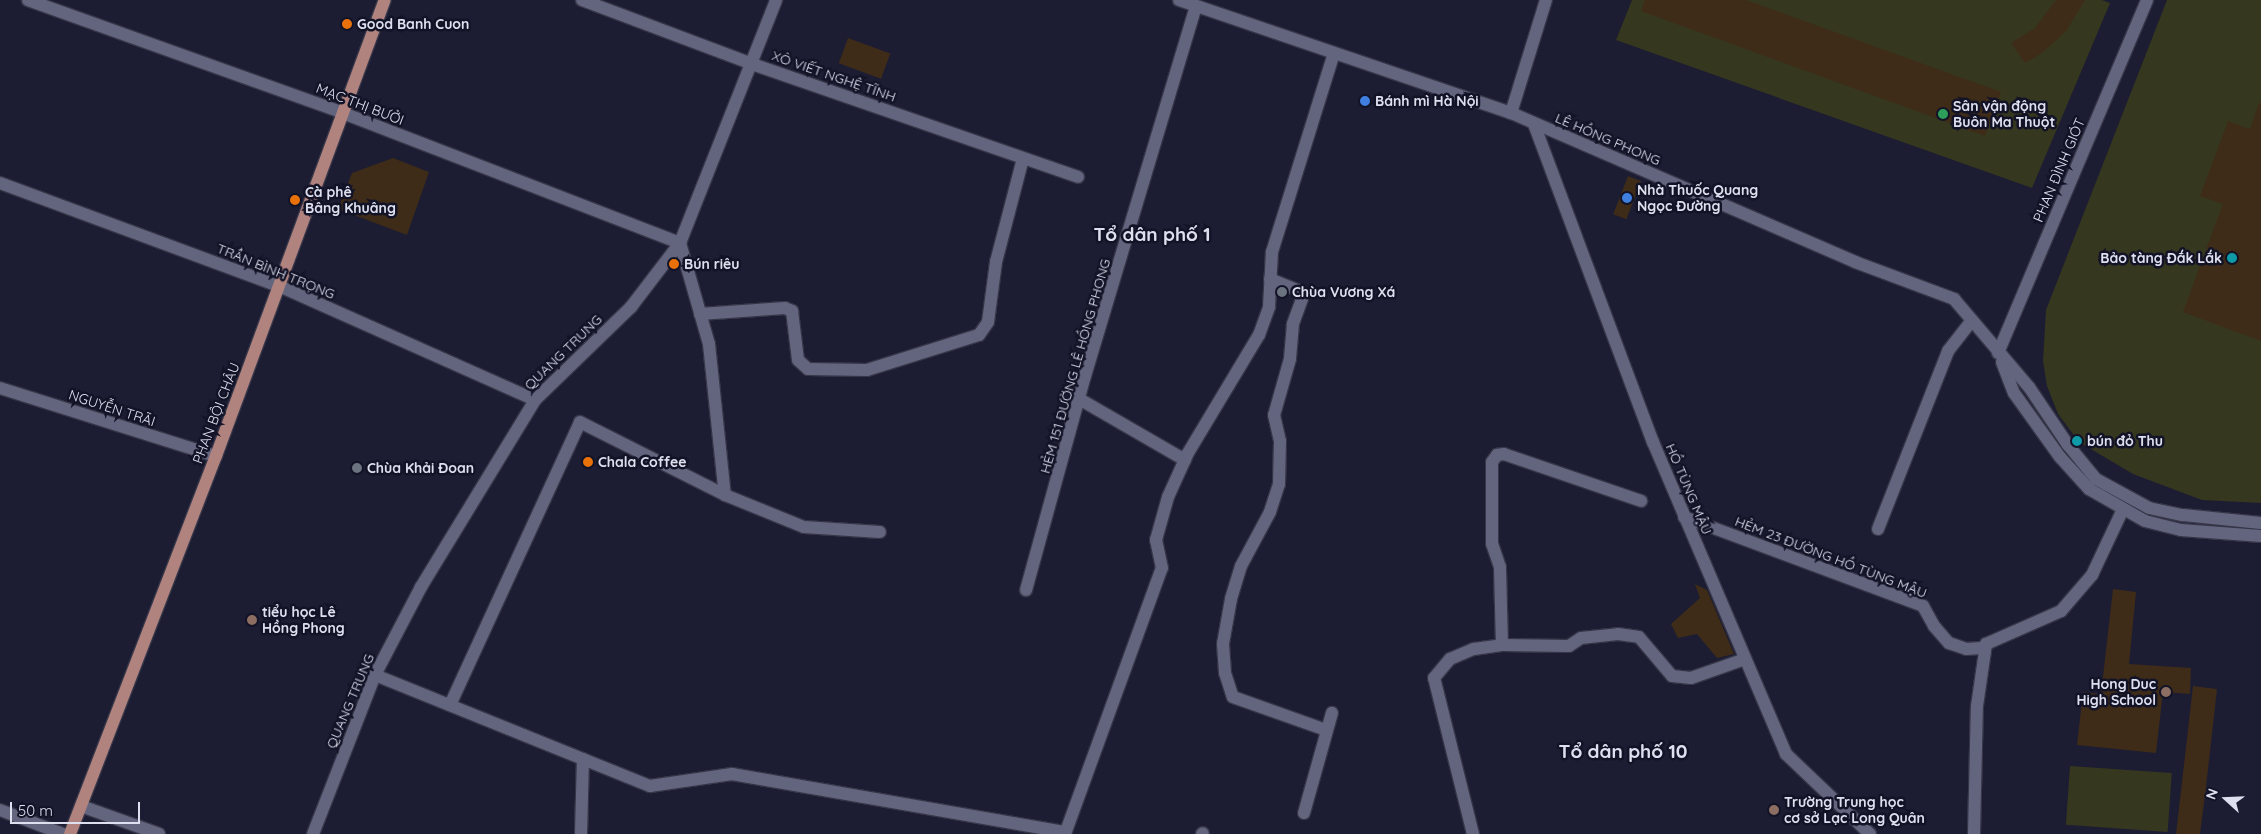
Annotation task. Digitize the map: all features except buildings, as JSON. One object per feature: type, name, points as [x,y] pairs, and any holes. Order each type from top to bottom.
[{"type":"main road","name":"PHAN BỘI CHÂU","points":[[70,834],[216,456],[386,0]]},
{"type":"street","name":"MẠC THỊ BƯỞI","points":[[28,0],[343,113],[680,243]]},
{"type":"street","name":"XÔ VIẾT NGHỆ TĨNH","points":[[582,0],[752,64],[1078,176]]},
{"type":"street","name":"QUANG TRUNG","points":[[314,834],[375,675],[421,586],[534,400],[631,307],[680,243],[776,0]]},
{"type":"street","name":"LÊ HỒNG PHONG","points":[[1179,0],[1511,113],[1855,262],[1954,299],[2029,386],[2068,446],[2096,479],[2149,508],[2183,516],[2261,522]]},
{"type":"street","points":[[1511,113],[1546,0]]},
{"type":"street","name":"PHAN ĐÌNH GIÓT","points":[[1998,352],[2147,0]]},
{"type":"street","name":"HẺM 151 ĐƯỜNG LÊ HỒNG PHONG","points":[[1026,590],[1196,6]]},
{"type":"street","points":[[375,675],[650,786],[732,774],[1065,833],[1162,568],[1156,540],[1168,498],[1185,460],[1259,335],[1269,307],[1272,252],[1334,53]]},
{"type":"street","name":"HỒ TÙNG MẬU","points":[[1534,124],[1653,442],[1786,754],[1870,834]]},
{"type":"street","points":[[700,314],[785,308],[792,311],[798,360],[808,369],[866,370],[979,335],[988,322],[998,252],[1023,158]]},
{"type":"street","name":"TRẦN BÌNH TRỌNG","points":[[0,183],[279,286],[534,400]]},
{"type":"street","points":[[680,243],[709,344],[725,495]]},
{"type":"street","points":[[1270,280],[1300,291],[1302,299],[1293,324],[1290,359],[1274,415],[1280,441],[1279,484],[1270,512],[1241,566],[1231,599],[1223,644],[1225,674],[1233,697],[1326,730]]},
{"type":"street","points":[[1878,529],[1948,351],[1972,320]]},
{"type":"street","name":"LÊ HỒNG PHONG","points":[[1998,352],[2014,392],[2060,456],[2088,490],[2145,521],[2181,530],[2261,536]]},
{"type":"street","name":"NGUYỄN TRÃI","points":[[0,388],[216,456]]},
{"type":"street","points":[[1081,400],[1185,460]]},
{"type":"street","points":[[450,706],[580,422],[725,495],[804,527],[880,532]]},
{"type":"street","points":[[1502,645],[1500,566],[1492,544],[1492,462],[1497,455],[1504,454],[1641,501]]},
{"type":"street","points":[[1974,834],[1977,706],[1986,644],[2062,611],[2092,574],[2123,509]]},
{"type":"street","name":"HẺM 23 ĐƯỜNG HỒ TÙNG MẬU","points":[[1684,517],[1923,606],[1934,626],[1949,643],[1966,649],[1981,648]]},
{"type":"street","points":[[1473,834],[1434,678],[1450,659],[1474,649],[1502,645],[1569,646],[1581,638],[1618,634],[1639,637],[1672,676],[1691,678],[1745,659]]},
{"type":"street","points":[[1304,813],[1332,712]]},
{"type":"street","points":[[581,834],[583,760]]},
{"type":"street","points":[[81,806],[159,834]]},
{"type":"street","points":[[0,810],[63,834]]},
{"type":"green space","name":"Sân vận động Buôn Ma Thuột","points":[[1632,0],[2102,0],[2110,3],[2032,188],[1616,40]]},
{"type":"green space","points":[[2167,0],[2261,0],[2261,503],[2202,500],[2133,474],[2079,442],[2058,414],[2047,386],[2043,361],[2046,310]]},
{"type":"green space","points":[[2070,766],[2172,773],[2168,832],[2066,825]]},
{"type":"place","name":"Good Banh Cuon","points":[[347,24]]},
{"type":"place","name":"Bánh mì Hà Nội","points":[[1365,101]]},
{"type":"place","name":"Sân vận động Buôn Ma Thuột","points":[[1943,114]]},
{"type":"place","name":"Nhà Thuốc Quang Ngọc Đường","points":[[1627,198]]},
{"type":"place","name":"Cà phê Bâng Khuâng","points":[[295,200]]},
{"type":"place","name":"Bảo tàng Đắk Lắk","points":[[2232,258]]},
{"type":"place","name":"Bún riêu","points":[[674,264]]},
{"type":"place","name":"Chùa Vương Xá","points":[[1282,292]]},
{"type":"place","name":"bún đỏ Thu","points":[[2077,441]]},
{"type":"place","name":"Chala Coffee","points":[[588,462]]},
{"type":"place","name":"Chùa Khải Đoan","points":[[357,468]]},
{"type":"place","name":"tiểu học Lê Hồng Phong","points":[[252,620]]},
{"type":"place","name":"Hong Duc High School","points":[[2166,692]]},
{"type":"place","name":"Trường Trung học cơ sở Lạc Long Quân","points":[[1774,810]]},
{"type":"district","name":"Tổ dân phố 1","points":[[1152,235]]},
{"type":"district","name":"Tổ dân phố 10","points":[[1623,752]]}]
